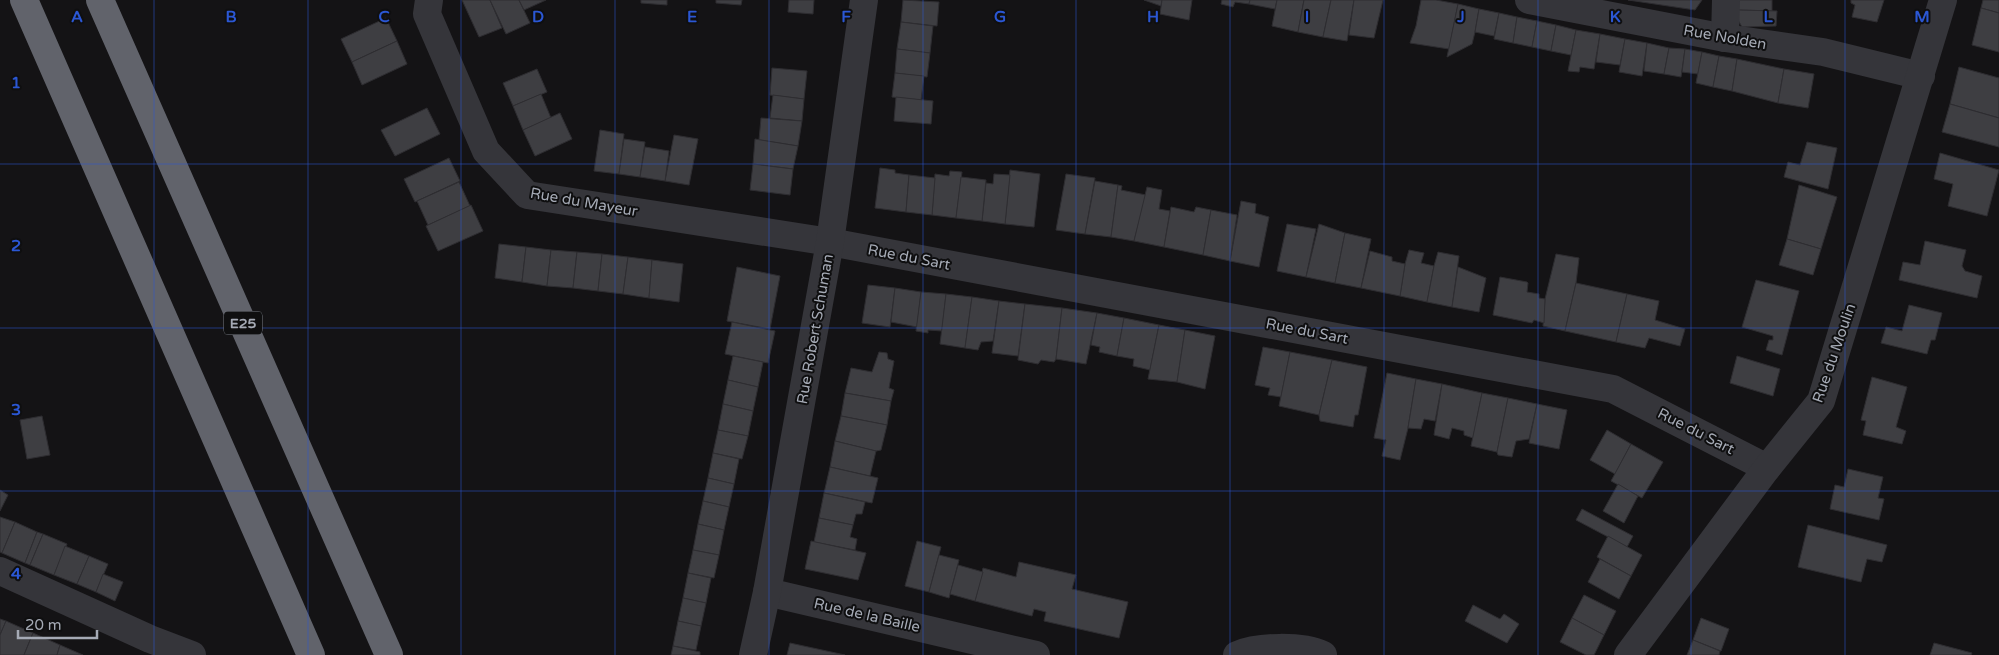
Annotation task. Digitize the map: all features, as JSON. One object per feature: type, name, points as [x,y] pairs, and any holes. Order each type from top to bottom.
[{"type":"highway","points":[[24,0],[311,655]]},
{"type":"highway","name":"E25","points":[[100,0],[387,650]]},
{"type":"street","name":"Rue du Mayeur","points":[[429,0],[428,14],[486,151],[527,195],[830,242]]},
{"type":"street","name":"Rue Robert Schuman","points":[[753,655],[767,592],[830,242],[864,0]]},
{"type":"street","name":"Rue Nolden","points":[[1529,0],[1725,38],[1823,52],[1921,76]]},
{"type":"street","points":[[1725,38],[1726,0]]},
{"type":"street","name":"Rue du Moulin","points":[[1628,655],[1767,468],[1821,401],[1943,0]]},
{"type":"street","name":"Rue du Sart","points":[[830,242],[1613,389],[1767,468]]},
{"type":"street","points":[[0,571],[150,639],[192,655]]},
{"type":"street","name":"Rue de la Baille","points":[[767,592],[967,637],[1036,655]]},
{"type":"street","points":[[1237,655],[1249,650],[1297,649],[1323,655]]},
{"type":"building","points":[[462,0],[490,0],[502,28],[479,37]]},
{"type":"building","points":[[490,0],[519,0],[530,23],[506,34]]},
{"type":"building","points":[[519,0],[546,0],[524,10]]},
{"type":"building","points":[[641,0],[667,0],[667,5],[641,3]]},
{"type":"building","points":[[716,0],[742,0],[741,5],[716,3]]},
{"type":"building","points":[[789,0],[814,0],[813,14],[788,12]]},
{"type":"building","points":[[903,0],[939,2],[937,26],[901,22]]},
{"type":"building","points":[[1144,0],[1162,0],[1161,6]]},
{"type":"building","points":[[1162,0],[1192,0],[1189,20],[1160,14]]},
{"type":"building","points":[[1222,0],[1250,0],[1249,4],[1235,2],[1233,7],[1221,4]]},
{"type":"building","points":[[1250,0],[1277,0],[1275,9],[1249,4]]},
{"type":"building","points":[[1277,0],[1304,0],[1298,32],[1272,26]]},
{"type":"building","points":[[1304,0],[1331,0],[1323,37],[1298,32]]},
{"type":"building","points":[[1331,0],[1354,0],[1347,41],[1323,37]]},
{"type":"building","points":[[1354,0],[1383,0],[1374,38],[1349,35]]},
{"type":"building","points":[[1421,0],[1436,0],[1458,4],[1449,49],[1410,43],[1416,26]]},
{"type":"building","points":[[1628,0],[1702,0],[1695,10]]},
{"type":"building","points":[[1738,0],[1772,0],[1772,11],[1738,10]]},
{"type":"building","points":[[1851,0],[1884,0],[1877,22],[1852,17],[1855,5],[1851,3]]},
{"type":"building","points":[[1983,0],[1999,0],[1999,13],[1981,8]]},
{"type":"building","points":[[1458,4],[1479,9],[1475,32],[1472,44],[1447,57]]},
{"type":"building","points":[[1981,8],[1999,13],[1999,52],[1972,45]]},
{"type":"building","points":[[1479,9],[1499,13],[1494,36],[1475,32]]},
{"type":"building","points":[[1738,10],[1777,11],[1776,26],[1742,27],[1738,20]]},
{"type":"building","points":[[1499,13],[1517,17],[1513,43],[1494,39]]},
{"type":"building","points":[[1517,17],[1537,21],[1532,47],[1513,43]]},
{"type":"building","points":[[386,18],[397,41],[352,62],[341,39]]},
{"type":"building","points":[[1537,21],[1556,25],[1551,51],[1532,47]]},
{"type":"building","points":[[901,22],[933,26],[930,53],[897,49]]},
{"type":"building","points":[[1556,25],[1576,30],[1571,55],[1551,51]]},
{"type":"building","points":[[1576,30],[1600,34],[1594,69],[1580,67],[1579,72],[1568,71]]},
{"type":"building","points":[[1600,34],[1625,39],[1620,65],[1596,62]]},
{"type":"building","points":[[1625,39],[1647,43],[1642,76],[1619,72]]},
{"type":"building","points":[[397,41],[407,64],[362,85],[352,62]]},
{"type":"building","points":[[1647,43],[1669,48],[1664,74],[1644,71]]},
{"type":"building","points":[[1669,48],[1685,49],[1681,77],[1664,74]]},
{"type":"building","points":[[897,49],[930,53],[927,77],[895,73]]},
{"type":"building","points":[[1685,49],[1702,52],[1698,74],[1682,72]]},
{"type":"building","points":[[1702,52],[1719,56],[1713,87],[1696,83]]},
{"type":"building","points":[[1719,56],[1737,59],[1732,91],[1713,87]]},
{"type":"building","points":[[1737,59],[1784,69],[1778,103],[1732,91]]},
{"type":"building","points":[[1959,67],[1999,78],[1999,118],[1950,104]]},
{"type":"building","points":[[772,68],[807,71],[804,99],[770,95]]},
{"type":"building","points":[[537,69],[547,92],[513,106],[503,83]]},
{"type":"building","points":[[1784,69],[1814,74],[1808,108],[1778,103]]},
{"type":"building","points":[[895,73],[924,76],[921,100],[892,97]]},
{"type":"building","points":[[541,94],[551,118],[523,130],[513,106]]},
{"type":"building","points":[[773,95],[804,99],[802,121],[770,118]]},
{"type":"building","points":[[896,97],[933,101],[931,124],[894,121]]},
{"type":"building","points":[[1950,104],[1999,118],[1999,147],[1942,132]]},
{"type":"building","points":[[427,108],[440,134],[395,156],[381,130]]},
{"type":"building","points":[[560,113],[572,139],[535,156],[523,130]]},
{"type":"building","points":[[761,118],[802,121],[798,146],[759,140]]},
{"type":"building","points":[[600,130],[624,134],[619,174],[594,171]]},
{"type":"building","points":[[674,135],[698,139],[689,185],[665,181]]},
{"type":"building","points":[[624,139],[645,142],[640,177],[619,174]]},
{"type":"building","points":[[755,139],[798,146],[793,169],[753,164]]},
{"type":"building","points":[[1807,142],[1837,148],[1828,189],[1784,177],[1788,162],[1800,165]]},
{"type":"building","points":[[645,147],[669,151],[665,181],[640,177]]},
{"type":"building","points":[[1940,153],[1999,170],[1987,216],[1948,206],[1953,184],[1934,179]]},
{"type":"building","points":[[449,158],[460,181],[415,202],[404,179]]},
{"type":"building","points":[[753,164],[793,169],[790,195],[750,190]]},
{"type":"building","points":[[880,168],[895,170],[895,173],[909,175],[906,212],[875,208]]},
{"type":"building","points":[[1010,170],[1040,174],[1034,227],[1005,224]]},
{"type":"building","points":[[950,171],[962,172],[956,218],[932,215],[935,174],[949,176]]},
{"type":"building","points":[[994,174],[1010,175],[1005,224],[982,221],[986,183],[993,184]]},
{"type":"building","points":[[1066,174],[1095,178],[1085,234],[1056,230]]},
{"type":"building","points":[[909,175],[935,178],[932,215],[906,212]]},
{"type":"building","points":[[961,177],[986,180],[982,221],[956,218]]},
{"type":"building","points":[[1095,181],[1118,185],[1111,237],[1085,234]]},
{"type":"building","points":[[459,182],[470,206],[428,225],[417,201]]},
{"type":"building","points":[[1118,185],[1122,186],[1121,190],[1146,195],[1134,241],[1111,237]]},
{"type":"building","points":[[1799,185],[1837,197],[1821,249],[1787,239]]},
{"type":"building","points":[[1147,187],[1162,190],[1159,209],[1170,211],[1164,247],[1134,241]]},
{"type":"building","points":[[1241,201],[1256,204],[1255,213],[1269,217],[1259,267],[1230,261]]},
{"type":"building","points":[[471,205],[483,231],[438,251],[426,226]]},
{"type":"building","points":[[1171,207],[1194,212],[1196,207],[1211,210],[1203,255],[1164,247]]},
{"type":"building","points":[[1211,210],[1237,215],[1230,261],[1203,255]]},
{"type":"building","points":[[1287,224],[1316,229],[1306,277],[1277,271]]},
{"type":"building","points":[[1319,224],[1345,233],[1335,283],[1306,277]]},
{"type":"building","points":[[1345,233],[1371,239],[1361,288],[1335,283]]},
{"type":"building","points":[[1787,239],[1821,249],[1813,275],[1779,265]]},
{"type":"building","points":[[1925,241],[1966,250],[1962,266],[1965,271],[1982,276],[1977,298],[1899,280],[1903,262],[1920,265]]},
{"type":"building","points":[[499,244],[526,247],[522,282],[495,278]]},
{"type":"building","points":[[526,247],[551,250],[547,286],[522,282]]},
{"type":"building","points":[[551,250],[577,252],[573,288],[547,286]]},
{"type":"building","points":[[1409,250],[1424,253],[1421,263],[1434,266],[1427,302],[1400,296]]},
{"type":"building","points":[[1370,251],[1392,257],[1392,261],[1405,264],[1400,296],[1361,288]]},
{"type":"building","points":[[577,252],[602,254],[598,291],[573,288]]},
{"type":"building","points":[[1438,252],[1459,256],[1452,307],[1427,302]]},
{"type":"building","points":[[602,254],[628,257],[623,294],[598,291]]},
{"type":"building","points":[[1556,254],[1579,258],[1576,283],[1565,331],[1543,326],[1545,299]]},
{"type":"building","points":[[628,257],[652,260],[649,298],[623,294]]},
{"type":"building","points":[[652,260],[683,264],[679,302],[649,298]]},
{"type":"building","points":[[737,267],[780,276],[770,329],[727,321]]},
{"type":"building","points":[[1458,267],[1486,278],[1479,312],[1452,307]]},
{"type":"building","points":[[1500,277],[1527,282],[1527,292],[1539,294],[1539,298],[1545,299],[1544,323],[1534,320],[1532,323],[1493,315]]},
{"type":"building","points":[[1756,280],[1799,291],[1782,355],[1766,350],[1769,340],[1773,340],[1773,336],[1742,327]]},
{"type":"building","points":[[1576,283],[1627,294],[1616,342],[1565,331]]},
{"type":"building","points":[[868,285],[895,288],[890,327],[862,323]]},
{"type":"building","points":[[895,288],[921,292],[917,327],[891,322]]},
{"type":"building","points":[[921,292],[946,294],[942,331],[928,330],[928,333],[916,331]]},
{"type":"building","points":[[946,294],[972,297],[965,348],[940,344]]},
{"type":"building","points":[[1627,294],[1659,301],[1655,320],[1685,329],[1680,346],[1649,338],[1645,348],[1616,342]]},
{"type":"building","points":[[972,297],[999,301],[993,341],[981,342],[978,350],[965,348]]},
{"type":"building","points":[[999,301],[1025,304],[1018,356],[992,353]]},
{"type":"building","points":[[1025,304],[1062,308],[1056,359],[1054,362],[1041,360],[1038,364],[1018,360]]},
{"type":"building","points":[[1909,305],[1942,313],[1935,340],[1931,340],[1927,354],[1881,343],[1886,327],[1902,331]]},
{"type":"building","points":[[1062,308],[1097,313],[1086,364],[1056,359]]},
{"type":"building","points":[[1097,313],[1124,318],[1117,356],[1099,352],[1100,347],[1091,345]]},
{"type":"building","points":[[1124,318],[1159,325],[1150,370],[1133,366],[1134,359],[1117,356]]},
{"type":"building","points":[[732,322],[775,331],[768,363],[725,354]]},
{"type":"building","points":[[1159,325],[1185,330],[1177,382],[1148,379]]},
{"type":"building","points":[[1185,330],[1215,336],[1205,389],[1177,382]]},
{"type":"building","points":[[1263,347],[1290,352],[1281,397],[1268,395],[1270,388],[1255,385]]},
{"type":"building","points":[[879,352],[887,353],[888,359],[894,361],[889,388],[894,390],[891,401],[845,393],[851,368],[872,372]]},
{"type":"building","points":[[1290,352],[1332,360],[1319,415],[1279,406]]},
{"type":"building","points":[[733,356],[763,362],[758,387],[728,380]]},
{"type":"building","points":[[1737,356],[1780,369],[1773,396],[1730,383]]},
{"type":"building","points":[[1332,360],[1367,367],[1358,415],[1355,415],[1353,427],[1320,421],[1319,415]]},
{"type":"building","points":[[1387,373],[1416,379],[1408,428],[1400,460],[1382,456],[1386,440],[1374,438]]},
{"type":"building","points":[[1872,377],[1907,387],[1896,427],[1906,431],[1902,444],[1863,435],[1866,421],[1861,420]]},
{"type":"building","points":[[1416,379],[1442,384],[1435,421],[1424,419],[1421,429],[1408,428]]},
{"type":"building","points":[[728,380],[758,387],[753,411],[723,404]]},
{"type":"building","points":[[1442,384],[1482,393],[1473,438],[1464,435],[1464,431],[1452,428],[1449,439],[1434,435]]},
{"type":"building","points":[[845,393],[891,401],[887,425],[841,416]]},
{"type":"building","points":[[1482,393],[1508,398],[1497,452],[1471,446]]},
{"type":"building","points":[[1508,398],[1537,404],[1529,439],[1516,441],[1512,457],[1498,455],[1497,452]]},
{"type":"building","points":[[723,404],[753,411],[748,436],[718,430]]},
{"type":"building","points":[[1537,404],[1567,410],[1559,449],[1529,443]]},
{"type":"building","points":[[42,416],[50,455],[27,459],[20,420]]},
{"type":"building","points":[[841,416],[887,425],[881,450],[876,451],[835,441]]},
{"type":"building","points":[[718,430],[748,436],[742,459],[713,453]]},
{"type":"building","points":[[1607,430],[1631,444],[1615,474],[1590,460]]},
{"type":"building","points":[[835,441],[876,451],[870,476],[830,467]]},
{"type":"building","points":[[1631,444],[1663,462],[1642,498],[1611,481]]},
{"type":"building","points":[[713,453],[739,459],[734,484],[708,478]]},
{"type":"building","points":[[830,467],[878,478],[872,503],[824,493]]},
{"type":"building","points":[[1848,469],[1883,477],[1878,498],[1884,499],[1879,520],[1830,509],[1835,485],[1844,487]]},
{"type":"building","points":[[708,478],[734,484],[729,507],[703,501]]},
{"type":"building","points":[[1618,484],[1638,496],[1624,523],[1603,511]]},
{"type":"building","points":[[0,490],[8,495],[0,511]]},
{"type":"building","points":[[824,493],[865,502],[862,514],[856,514],[853,525],[819,518]]},
{"type":"building","points":[[703,501],[729,507],[724,530],[698,524]]},
{"type":"building","points":[[1582,509],[1633,536],[1627,547],[1576,520]]},
{"type":"building","points":[[0,517],[15,522],[2,553],[0,552]]},
{"type":"building","points":[[819,518],[853,525],[850,537],[857,539],[855,550],[814,542]]},
{"type":"building","points":[[15,522],[37,532],[25,563],[2,553]]},
{"type":"building","points":[[698,524],[724,530],[719,555],[693,550]]},
{"type":"building","points":[[1808,525],[1887,545],[1882,562],[1867,559],[1861,582],[1798,567]]},
{"type":"building","points":[[37,532],[43,534],[30,565],[25,563]]},
{"type":"building","points":[[43,534],[67,544],[54,575],[30,565]]},
{"type":"building","points":[[1608,536],[1642,555],[1631,576],[1597,557]]},
{"type":"building","points":[[811,541],[866,553],[858,580],[805,569]]},
{"type":"building","points":[[917,541],[941,547],[929,592],[905,586]]},
{"type":"building","points":[[65,546],[89,556],[77,584],[54,575]]},
{"type":"building","points":[[693,550],[719,555],[714,578],[688,573]]},
{"type":"building","points":[[939,555],[959,560],[949,598],[929,592]]},
{"type":"building","points":[[89,556],[108,564],[96,592],[77,584]]},
{"type":"building","points":[[1600,559],[1631,576],[1619,599],[1588,582]]},
{"type":"building","points":[[1019,562],[1076,575],[1072,589],[1128,602],[1119,638],[1044,621],[1046,612],[1034,609],[1032,616],[975,601],[983,568],[1016,577]]},
{"type":"building","points":[[958,565],[983,572],[975,601],[950,594]]},
{"type":"building","points":[[688,573],[711,578],[706,603],[683,598]]},
{"type":"building","points":[[103,574],[123,582],[115,601],[96,592]]},
{"type":"building","points":[[1584,595],[1616,611],[1604,635],[1572,618]]},
{"type":"building","points":[[683,598],[706,603],[701,626],[678,621]]},
{"type":"building","points":[[1473,605],[1500,619],[1504,614],[1519,624],[1507,643],[1465,621]]},
{"type":"building","points":[[1572,618],[1604,635],[1594,655],[1586,655],[1560,642]]},
{"type":"building","points":[[1701,618],[1729,629],[1721,651],[1693,640]]},
{"type":"building","points":[[0,619],[6,621],[0,635]]},
{"type":"building","points":[[6,621],[33,633],[24,655],[0,655],[0,635]]},
{"type":"building","points":[[678,621],[701,626],[696,650],[673,646]]},
{"type":"building","points":[[33,633],[60,645],[57,655],[24,655]]},
{"type":"building","points":[[1693,640],[1720,651],[1719,655],[1687,655]]},
{"type":"building","points":[[790,643],[845,655],[787,655]]},
{"type":"building","points":[[1934,643],[1972,653],[1971,655],[1930,655]]},
{"type":"building","points":[[60,645],[83,655],[57,655]]},
{"type":"building","points":[[673,646],[700,652],[700,655],[671,655]]}]
